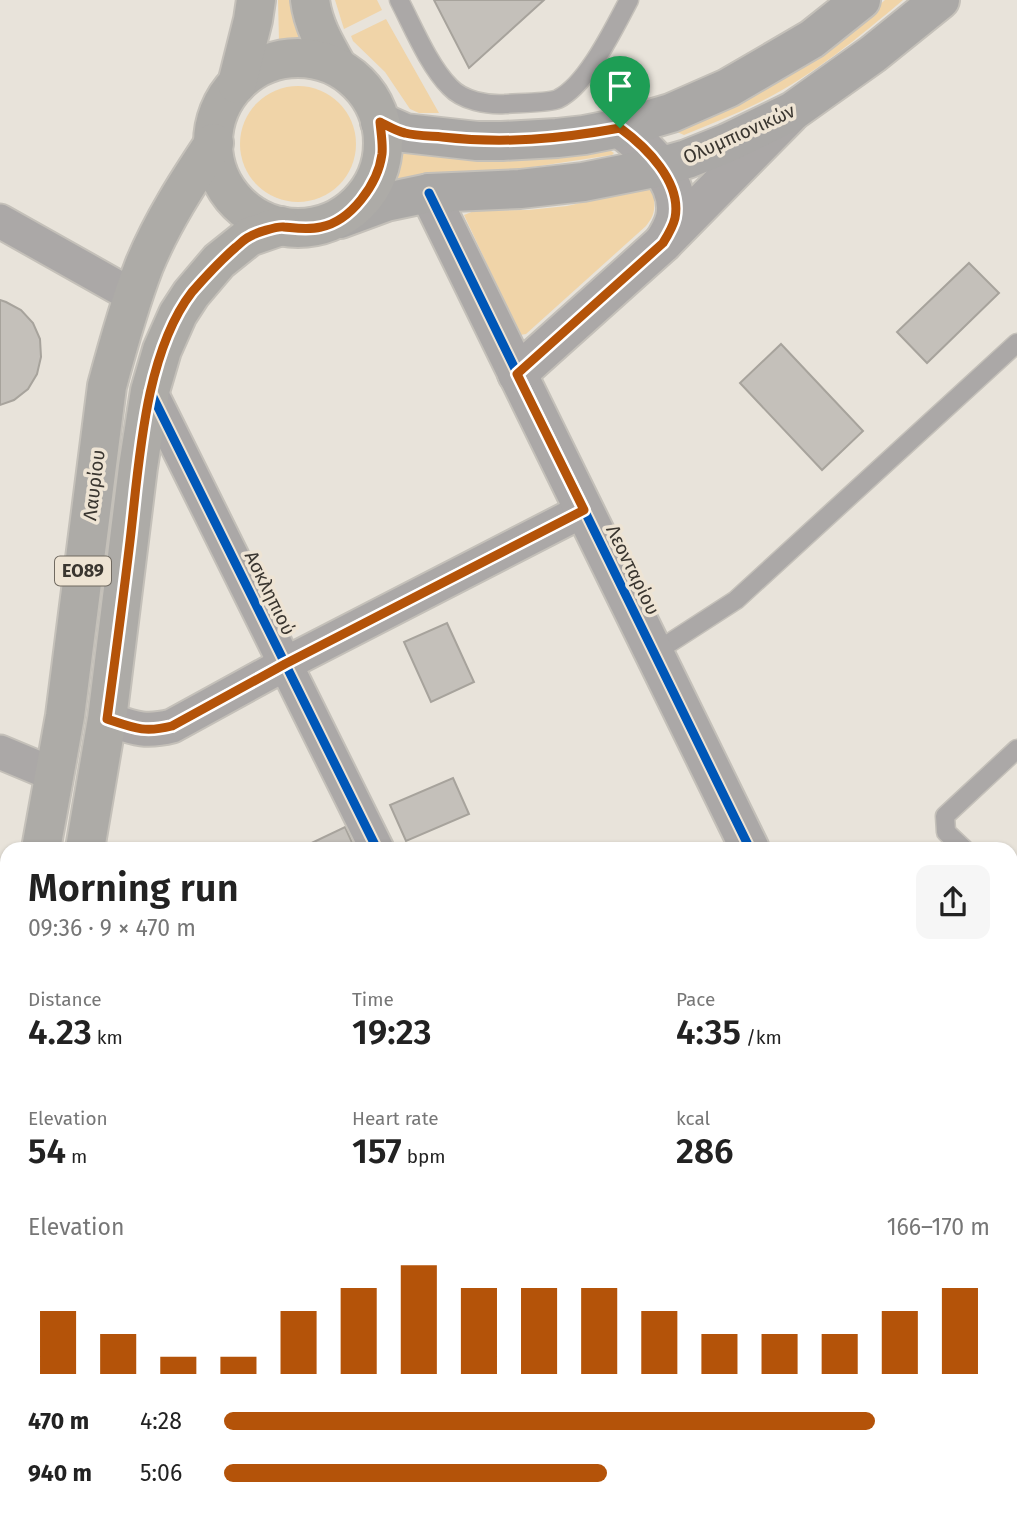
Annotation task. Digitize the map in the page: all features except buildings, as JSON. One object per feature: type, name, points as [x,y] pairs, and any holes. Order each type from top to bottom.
[{"type":"main road","name":"Λαυρίου","points":[[237,84],[256,0]]},
{"type":"main road","name":"Λαυρίου","points":[[310,0],[319,34],[337,66]]},
{"type":"main road","points":[[380,122],[405,133],[490,141],[556,138],[620,128],[671,113],[728,88],[812,39],[861,0]]},
{"type":"main road","name":"Ολυμπιονικών","points":[[340,219],[386,202],[429,193],[520,189],[583,182],[687,159],[793,111],[873,54],[940,0]]},
{"type":"main road","name":"Λαυρίου","points":[[284,56],[303,56],[318,58],[337,66],[369,96],[380,122],[382,151],[375,179],[358,203],[332,224],[292,228],[267,221],[244,208],[220,178],[214,143],[220,111],[237,84],[251,69],[265,62],[284,56]]},
{"type":"main road","name":"Λαυρίου","points":[[42,842],[65,716],[107,386],[145,264],[165,222],[214,143]]},
{"type":"main road","name":"Λαυρίου","points":[[86,842],[107,719],[138,467],[150,391],[162,350],[178,314],[219,261],[249,237],[281,226]]},
{"type":"street","points":[[517,374],[663,243],[793,111]]},
{"type":"street","points":[[620,128],[649,153],[660,167],[674,194],[676,206],[673,224],[663,243]]},
{"type":"street","name":"Λεονταρίου","points":[[429,193],[747,842]]},
{"type":"street","points":[[0,221],[133,296]]},
{"type":"street","name":"Ασκληπιού","points":[[150,391],[374,842]]},
{"type":"street","points":[[107,719],[140,730],[157,730],[172,726],[285,664],[584,510]]},
{"type":"street","points":[[0,752],[55,775]]},
{"type":"lane","points":[[399,0],[433,65],[450,87],[464,98],[498,104],[557,100],[576,86],[606,44],[629,0]]},
{"type":"lane","points":[[654,653],[736,600],[1017,343]]},
{"type":"lane","points":[[957,842],[946,832],[945,816],[1017,749]]},
{"type":"shaded area","points":[[278,0],[295,0],[301,39],[279,41]]},
{"type":"shaded area","points":[[335,0],[377,0],[382,10],[344,29]]},
{"type":"shaded area","points":[[885,0],[903,0],[815,69],[778,93],[684,135],[670,129],[862,20]]},
{"type":"shaded area","points":[[386,19],[439,113],[419,113],[410,109],[385,72],[353,41],[351,36]]},
{"type":"shaded area","points":[[298,86],[320,91],[339,103],[351,122],[356,144],[351,166],[339,185],[320,197],[298,202],[276,197],[257,185],[245,166],[240,144],[245,122],[257,103],[276,91]]},
{"type":"shaded area","points":[[399,148],[592,148],[614,153],[513,170],[459,172],[393,180]]},
{"type":"shaded area","points":[[647,188],[653,191],[654,206],[652,218],[646,226],[526,334],[520,335],[464,215],[474,211],[567,206]]},
{"type":"cycle path","points":[[429,193],[747,842]]},
{"type":"cycle path","points":[[150,391],[374,842]]},
{"type":"cycle path","points":[[107,719],[139,728],[172,726],[285,664],[584,510]]},
{"type":"route","points":[[380,122],[405,133],[477,141],[556,138],[620,128],[649,153],[668,180],[676,206],[673,224],[663,243],[517,374],[584,510],[285,664],[172,726],[157,730],[140,730],[107,719],[150,391],[162,350],[178,314],[219,261],[249,237],[281,226],[305,229],[332,224],[340,219],[358,203],[375,179],[382,151],[380,122]]}]
